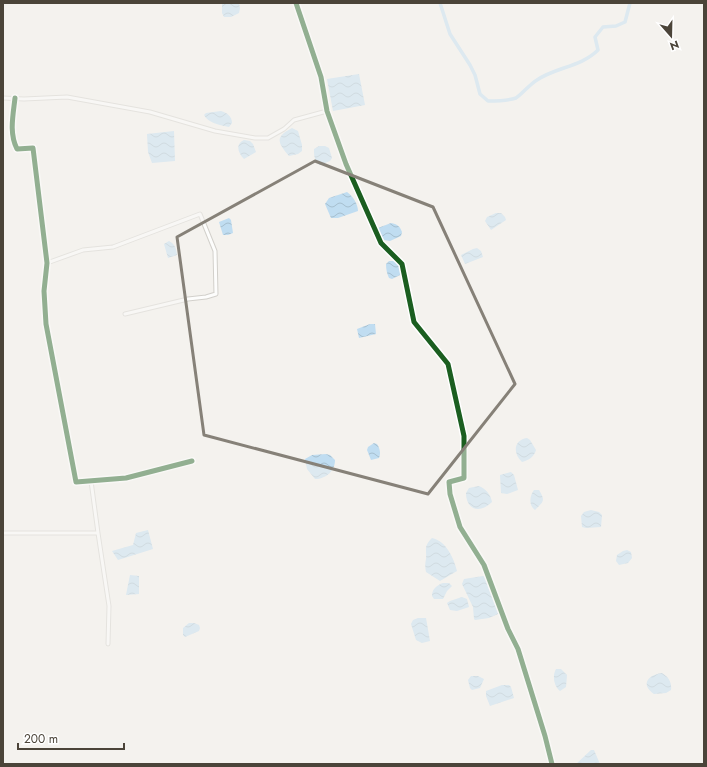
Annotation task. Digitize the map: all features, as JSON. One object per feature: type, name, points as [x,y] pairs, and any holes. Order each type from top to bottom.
[{"type":"street","points":[[296,3],[321,77],[327,112],[346,164],[381,243],[402,264],[414,322],[448,364],[464,436],[464,478],[449,482],[450,494],[460,527],[484,564],[508,630],[518,649],[552,764]]},
{"type":"street","points":[[3,98],[24,99],[67,97],[125,106],[214,131],[255,138],[268,138],[284,129],[294,120],[327,112]]},
{"type":"street","points":[[15,98],[12,131],[14,143],[17,149],[33,148],[46,263],[44,291],[46,324],[76,482],[126,478],[192,461]]},
{"type":"street","points":[[46,263],[83,250],[113,247],[200,214],[215,252],[216,294],[125,314]]},
{"type":"street","points":[[91,480],[109,606],[108,644]]},
{"type":"street","points":[[3,533],[98,533]]},
{"type":"highlighted area","points":[[315,161],[433,207],[515,384],[428,494],[204,435],[177,237]]},
{"type":"water","points":[[222,3],[239,3],[239,13],[231,17],[224,17],[222,13]]},
{"type":"water","points":[[359,74],[365,105],[333,111],[327,79]]},
{"type":"water","points":[[221,111],[231,118],[232,123],[229,127],[211,122],[204,115],[206,113]]},
{"type":"water","points":[[292,128],[298,131],[302,151],[298,154],[289,156],[280,143],[280,137]]},
{"type":"water","points":[[174,131],[175,161],[152,163],[148,152],[147,134]]},
{"type":"water","points":[[244,140],[250,141],[253,144],[256,152],[244,159],[240,154],[238,146]]},
{"type":"water","points":[[319,146],[329,148],[332,158],[330,161],[320,165],[315,160],[314,153],[314,149]]},
{"type":"water","points":[[347,192],[355,200],[358,211],[338,218],[331,218],[325,204],[329,198]]},
{"type":"water","points":[[496,213],[501,213],[506,220],[491,230],[485,221],[487,217]]},
{"type":"water","points":[[229,218],[231,220],[233,233],[223,235],[219,222]]},
{"type":"water","points":[[391,223],[399,227],[402,232],[401,236],[390,241],[384,240],[378,228]]},
{"type":"water","points":[[169,241],[175,246],[177,255],[168,258],[164,244]]},
{"type":"water","points":[[477,248],[481,251],[483,257],[465,264],[461,255]]},
{"type":"water","points":[[389,261],[398,263],[401,272],[400,275],[392,279],[389,278],[386,270],[386,264]]},
{"type":"water","points":[[370,324],[375,324],[376,334],[359,338],[357,329]]},
{"type":"water","points":[[527,438],[536,450],[531,458],[522,462],[517,455],[516,448],[519,441]]},
{"type":"water","points":[[374,443],[377,444],[380,454],[379,458],[371,460],[367,450],[368,447]]},
{"type":"water","points":[[312,455],[330,455],[335,460],[332,471],[323,478],[315,479],[307,469],[305,459]]},
{"type":"water","points":[[511,472],[514,475],[518,490],[507,494],[501,493],[500,475]]},
{"type":"water","points":[[479,486],[488,492],[492,502],[483,508],[478,509],[474,508],[468,503],[466,493],[469,488]]},
{"type":"water","points":[[534,490],[539,490],[543,499],[542,503],[535,510],[531,505],[530,500]]},
{"type":"water","points":[[591,510],[599,512],[602,515],[601,527],[582,527],[581,516],[584,512]]},
{"type":"water","points":[[148,530],[153,549],[118,560],[112,551],[133,545],[136,533]]},
{"type":"water","points":[[432,538],[445,546],[449,551],[457,571],[440,581],[426,572],[426,548],[427,544]]},
{"type":"water","points":[[627,550],[631,552],[632,558],[628,563],[619,565],[616,561],[617,555]]},
{"type":"water","points":[[130,575],[139,576],[139,594],[126,595]]},
{"type":"water","points":[[483,576],[488,579],[491,592],[499,611],[498,614],[489,618],[475,620],[473,607],[462,584],[464,579]]},
{"type":"water","points":[[443,583],[449,583],[452,586],[447,591],[443,599],[434,599],[432,594],[434,589]]},
{"type":"water","points":[[462,597],[467,599],[469,607],[457,611],[450,610],[447,603]]},
{"type":"water","points":[[418,618],[426,618],[430,641],[422,643],[416,640],[411,624],[413,620]]},
{"type":"water","points":[[189,623],[199,625],[200,628],[199,631],[185,637],[183,635],[183,628]]},
{"type":"water","points":[[556,669],[561,669],[567,675],[566,687],[560,691],[554,681]]},
{"type":"water","points":[[662,673],[670,680],[671,690],[666,693],[654,694],[647,687],[648,680],[657,674]]},
{"type":"water","points":[[471,676],[478,676],[484,679],[480,688],[472,690],[470,688],[468,680]]},
{"type":"water","points":[[502,685],[509,685],[511,687],[514,698],[490,706],[486,696],[486,691]]},
{"type":"water","points":[[591,750],[594,750],[600,764],[576,764]]},
{"type":"waterway","points":[[440,3],[450,34],[470,65],[475,75],[480,94],[488,101],[516,98],[534,82],[544,76],[576,64],[591,56],[598,50],[595,37],[603,27],[616,26],[625,22],[630,3]]},
{"type":"cycle path","points":[[296,3],[321,77],[327,111],[346,164],[381,243],[402,264],[414,322],[448,364],[464,436],[464,478],[449,482],[450,494],[460,527],[484,565],[508,629],[518,649],[545,736],[552,764]]},
{"type":"cycle path","points":[[15,98],[12,131],[17,149],[33,148],[47,263],[44,291],[46,324],[76,482],[126,478],[192,461]]}]
